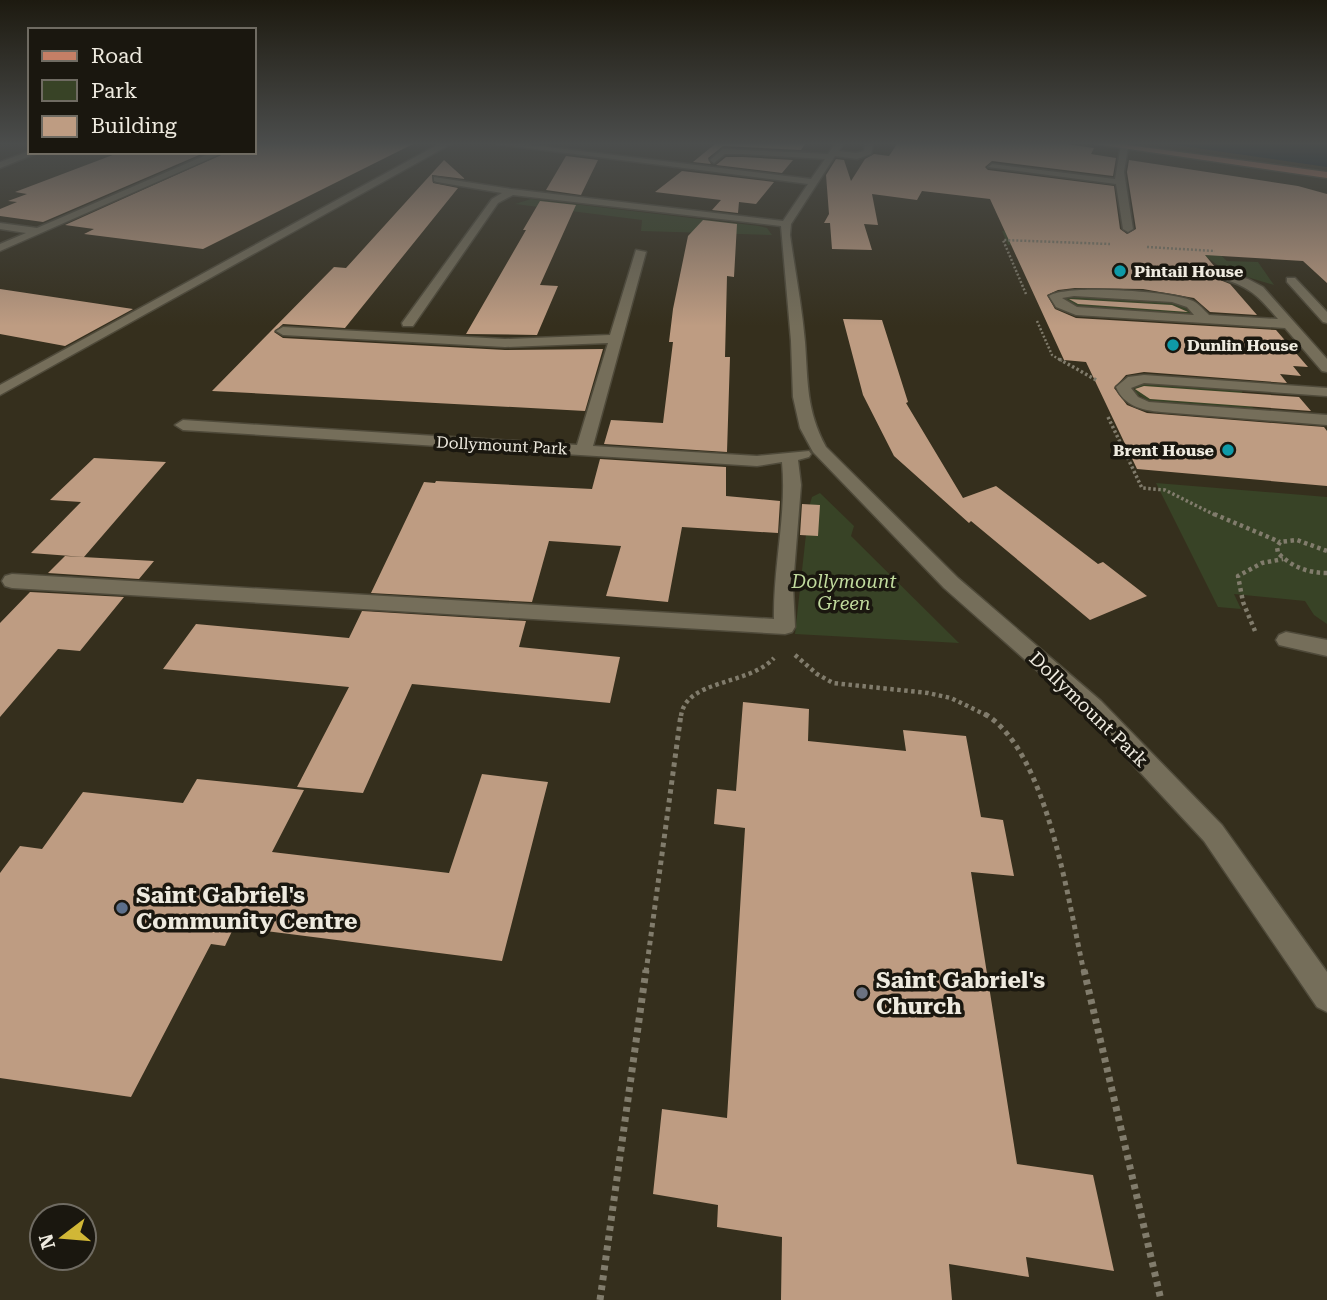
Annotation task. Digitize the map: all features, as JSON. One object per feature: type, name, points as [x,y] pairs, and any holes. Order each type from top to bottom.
[{"type":"street","points":[[0,248],[98,205]]},
{"type":"street","points":[[0,390],[338,205]]},
{"type":"street","points":[[408,323],[492,205]]},
{"type":"street","points":[[617,205],[786,225],[799,205]]},
{"type":"street","points":[[1124,205],[1128,229]]},
{"type":"street","name":"Dollymount Park","points":[[786,225],[799,341],[800,397],[808,428],[819,449],[951,583],[1093,706],[1213,833],[1327,997]]},
{"type":"street","points":[[0,226],[37,231]]},
{"type":"street","points":[[584,450],[640,252]]},
{"type":"street","points":[[1223,276],[1253,286],[1327,368]]},
{"type":"street","points":[[1291,280],[1327,318]]},
{"type":"street","points":[[1205,319],[1191,304],[1174,298],[1074,292],[1055,296],[1059,305],[1076,311],[1231,321],[1290,324]]},
{"type":"street","points":[[283,331],[505,343],[616,339]]},
{"type":"street","points":[[1327,392],[1144,379],[1133,380],[1123,387],[1129,398],[1148,406],[1327,420]]},
{"type":"street","points":[[1272,388],[1256,392],[1257,401],[1273,411],[1295,418]]},
{"type":"street","name":"Dollymount Park","points":[[183,425],[757,461],[790,457],[819,449]]},
{"type":"street","points":[[12,581],[785,627],[783,586],[793,485],[790,457]]},
{"type":"street","points":[[1286,640],[1327,648]]},
{"type":"path","points":[[1103,407],[1142,488],[1165,490],[1227,521],[1280,542],[1297,540],[1327,551]]},
{"type":"path","points":[[1280,542],[1278,553],[1283,559],[1304,571],[1327,573]]},
{"type":"path","points":[[1283,559],[1262,563],[1238,576],[1238,586],[1254,630],[1286,640]]},
{"type":"path","points":[[600,1300],[682,710],[690,696],[703,689],[729,683],[764,669],[781,650],[785,627]]},
{"type":"path","points":[[781,650],[801,658],[817,674],[833,683],[952,696],[985,711],[1012,736],[1035,783],[1052,835],[1161,1300]]},
{"type":"green space","points":[[520,205],[579,205],[759,226],[767,228],[772,235],[641,231],[642,220]]},
{"type":"green space","points":[[1002,231],[1208,243],[1227,261],[1258,262],[1274,285],[1224,270],[1204,255],[1008,245]]},
{"type":"green space","points":[[1083,295],[1170,300],[1183,305],[1192,315],[1081,309],[1063,302],[1062,298]]},
{"type":"green space","points":[[1141,383],[1244,389],[1241,394],[1250,406],[1260,411],[1152,403],[1134,392],[1135,385]]},
{"type":"green space","points":[[1156,483],[1327,497],[1327,624],[1314,615],[1305,601],[1234,594],[1241,609],[1218,607]]},
{"type":"green space","name":"Dollymount Green","points":[[820,493],[854,526],[851,536],[959,643],[795,634],[809,507],[812,497]]},
{"type":"building","points":[[11,205],[83,205],[43,222],[0,216],[0,209]]},
{"type":"building","points":[[110,205],[292,205],[203,249],[84,234],[94,229],[65,225]]},
{"type":"building","points":[[403,205],[445,205],[345,328],[283,324],[274,332],[283,338],[505,350],[603,349],[585,411],[212,391],[334,267],[346,268]]},
{"type":"building","points":[[538,205],[576,205],[540,285],[558,286],[537,335],[466,334],[526,230],[523,230]]},
{"type":"building","points":[[717,205],[739,205],[738,213],[712,210]]},
{"type":"building","points":[[828,205],[874,205],[878,225],[864,224],[872,250],[832,249],[830,223],[824,223],[829,214]]},
{"type":"building","points":[[993,205],[1117,205],[1120,229],[1127,234],[1136,229],[1132,205],[1327,205],[1327,283],[1303,261],[1205,255],[1219,272],[1215,278],[1230,284],[1257,315],[1210,312],[1194,298],[1143,289],[1075,288],[1058,290],[1047,295],[1055,309],[1076,318],[1276,330],[1308,367],[1293,366],[1301,376],[1280,374],[1287,383],[1144,372],[1126,375],[1114,388],[1127,405],[1147,413],[1324,427],[1327,431],[1327,486],[1137,469],[1086,362],[1064,360]]},
{"type":"building","points":[[703,220],[737,224],[734,277],[727,276],[725,357],[730,357],[727,452],[604,444],[611,420],[663,423],[673,342],[669,342],[673,309],[688,236]]},
{"type":"building","points":[[0,289],[133,309],[65,346],[0,334]]},
{"type":"building","points":[[1069,299],[1172,305],[1188,312],[1078,304]]},
{"type":"building","points":[[843,319],[882,320],[908,402],[906,403],[963,498],[996,486],[1098,564],[1103,562],[1147,596],[1090,620],[971,521],[969,523],[894,456],[863,395]]},
{"type":"building","points":[[1144,386],[1299,397],[1311,411],[1150,399],[1135,389]]},
{"type":"building","points":[[94,458],[166,462],[84,557],[31,553],[81,502],[50,500]]},
{"type":"building","points":[[600,459],[726,467],[726,496],[780,501],[778,533],[682,527],[668,602],[606,596],[621,546],[549,541],[532,602],[371,593],[424,482],[592,489]]},
{"type":"building","points":[[802,504],[820,505],[818,536],[800,535]]},
{"type":"building","points":[[65,556],[154,561],[139,579],[48,573]]},
{"type":"building","points":[[30,592],[124,597],[80,651],[58,649],[0,717],[0,623]]},
{"type":"building","points":[[362,611],[526,621],[519,647],[620,657],[610,703],[412,684],[363,793],[297,787],[349,687],[163,669],[196,624],[349,638]]},
{"type":"building","name":"Saint Gabriel's Church","points":[[743,702],[809,709],[808,741],[906,751],[903,730],[966,736],[981,817],[1003,820],[1014,876],[971,872],[1017,1164],[1093,1175],[1114,1271],[1026,1257],[1029,1277],[949,1264],[952,1300],[781,1300],[782,1237],[717,1227],[718,1205],[653,1194],[662,1109],[727,1118],[745,828],[714,824],[717,789],[736,791]]},
{"type":"building","name":"Saint Gabriel's Community Centre","points":[[482,774],[548,782],[502,961],[234,927],[225,946],[211,944],[131,1097],[0,1078],[0,873],[20,846],[42,849],[83,792],[183,803],[197,779],[304,790],[272,852],[449,873]]},
{"type":"place","name":"Pintail House","points":[[1120,271]]},
{"type":"place","name":"Dunlin House","points":[[1173,345]]},
{"type":"place","name":"Brent House","points":[[1228,450]]},
{"type":"place","name":"Saint Gabriel's Community Centre","points":[[122,908]]},
{"type":"place","name":"Saint Gabriel's Church","points":[[862,993]]}]
